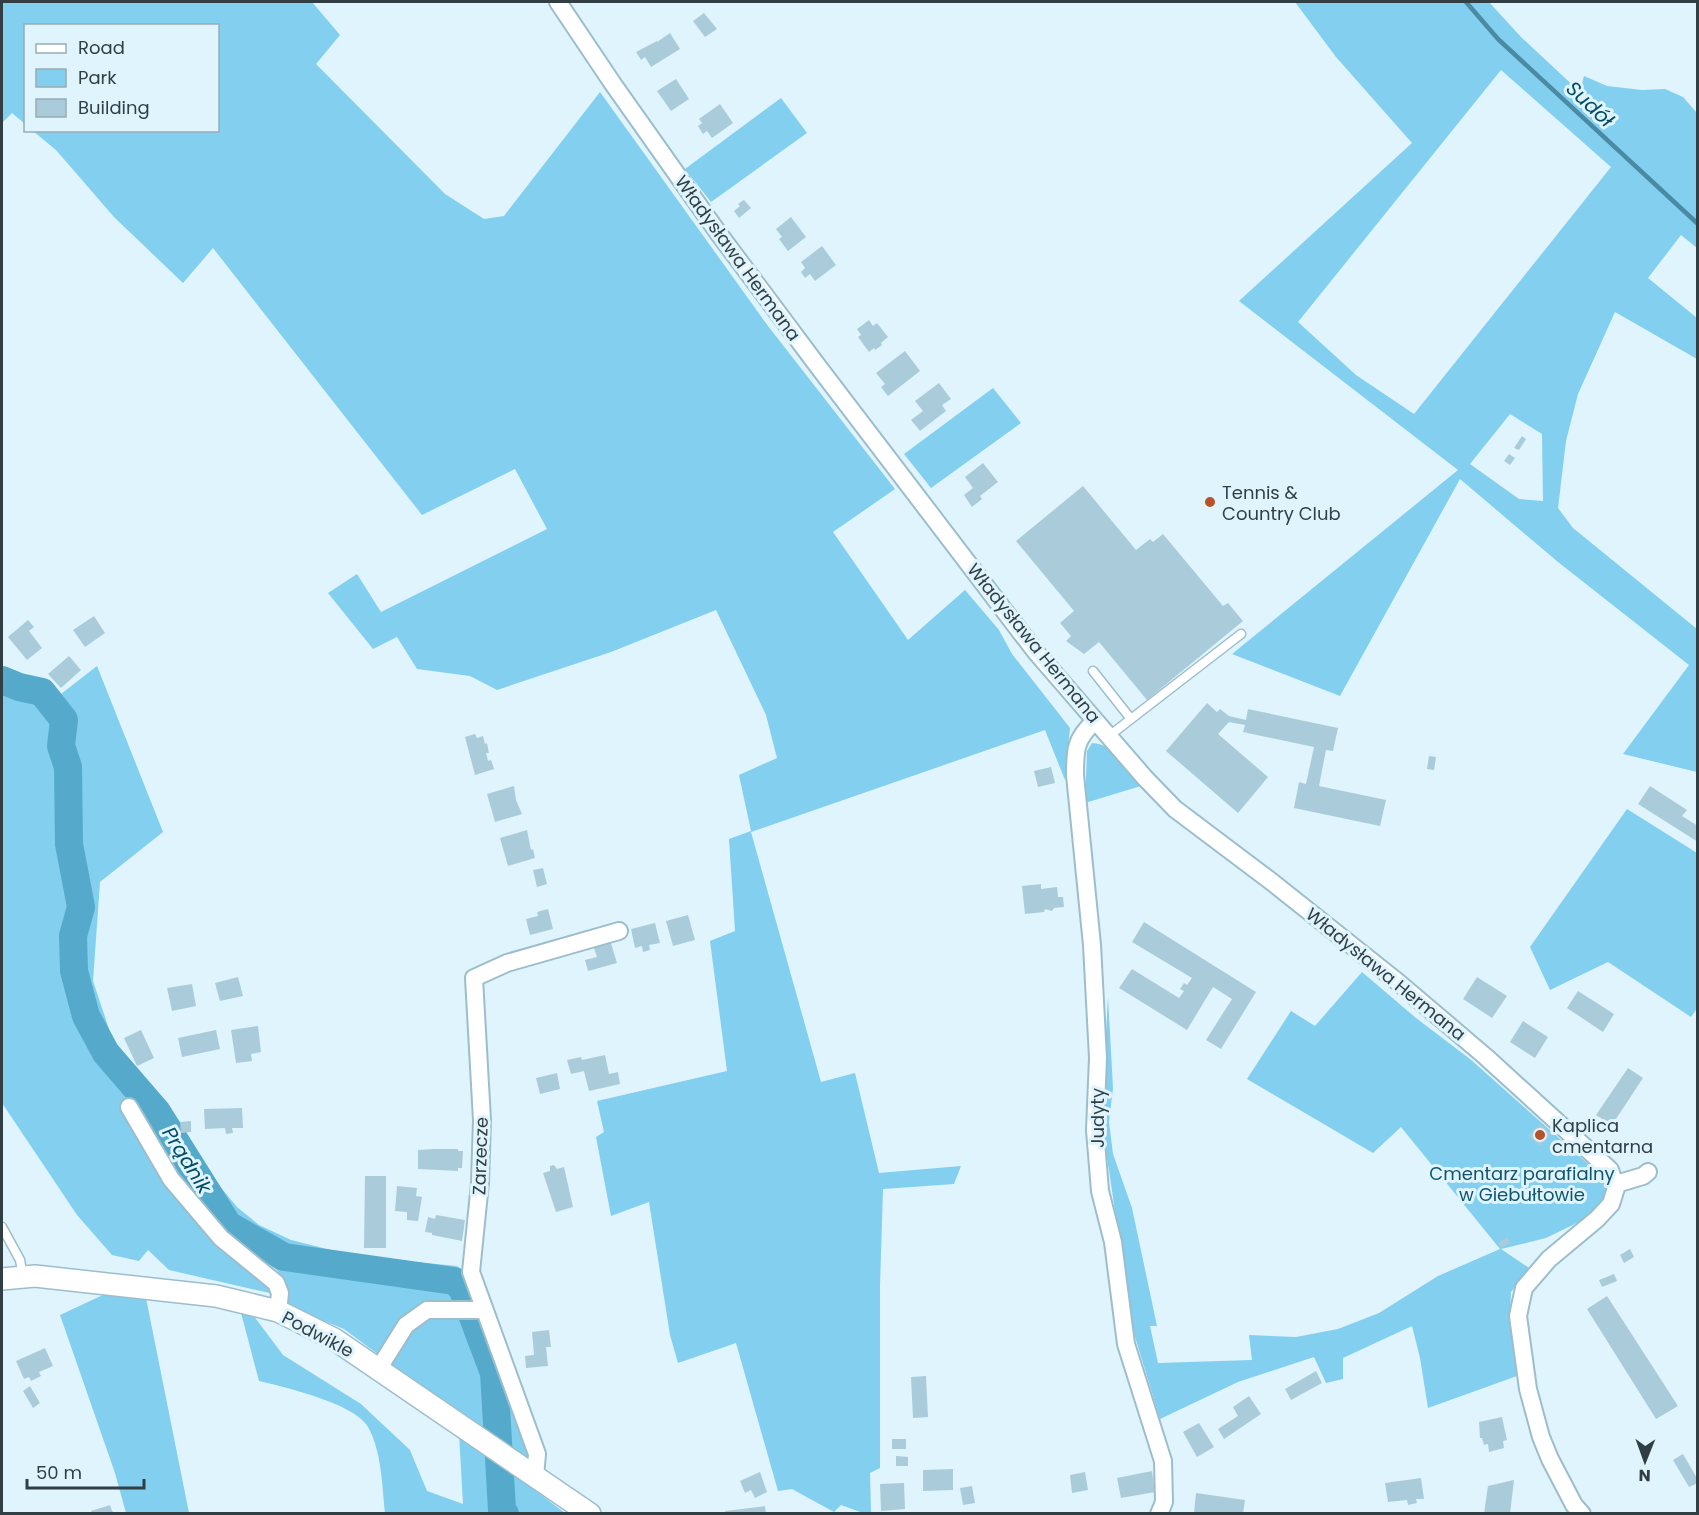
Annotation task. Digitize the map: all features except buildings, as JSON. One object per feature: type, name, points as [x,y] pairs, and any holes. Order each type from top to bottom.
[{"type":"street","name":"Władysława Hermana","points":[[558,2],[613,84],[746,271],[1023,635],[1095,721],[1175,809],[1272,882],[1486,1056],[1610,1170],[1616,1184]]},
{"type":"street","name":"Judyty","points":[[1095,721],[1083,732],[1075,756],[1092,945],[1098,1058],[1095,1130],[1100,1191],[1113,1242],[1126,1344],[1163,1461],[1164,1502],[1159,1514]]},
{"type":"street","name":"Zarzecze","points":[[529,1473],[537,1454],[471,1272],[480,1183],[482,1120],[474,978],[507,963],[620,931]]},
{"type":"street","points":[[129,1107],[171,1179],[221,1238],[276,1283],[280,1293],[278,1311]]},
{"type":"street","points":[[1582,1514],[1574,1505],[1541,1437],[1528,1389],[1518,1316],[1524,1288],[1549,1259],[1597,1219],[1611,1204],[1616,1184],[1644,1176],[1648,1172]]},
{"type":"street","name":"Podwikle","points":[[2,1279],[23,1276],[216,1296],[278,1311],[334,1339],[379,1368],[590,1514]]},
{"type":"street","points":[[379,1368],[406,1325],[426,1310],[483,1309]]},
{"type":"lane","points":[[1109,736],[1240,634]]},
{"type":"lane","points":[[1093,670],[1131,719]]},
{"type":"lane","points":[[2,1227],[20,1260],[23,1276]]},
{"type":"green space","points":[[2,2],[312,2],[340,35],[316,64],[445,194],[484,219],[504,216],[600,92],[768,326],[895,489],[833,532],[908,640],[965,590],[999,630],[1012,654],[1070,728],[1065,780],[1045,730],[751,832],[821,1082],[855,1073],[879,1173],[961,1166],[954,1184],[883,1189],[880,1286],[880,1468],[870,1473],[871,1513],[863,1513],[841,1505],[834,1512],[792,1489],[778,1491],[736,1343],[678,1363],[670,1335],[649,1202],[611,1216],[596,1137],[604,1132],[597,1101],[727,1071],[710,941],[735,931],[729,839],[751,831],[739,775],[777,758],[766,715],[716,610],[611,652],[497,690],[470,676],[417,669],[397,637],[373,649],[328,593],[357,574],[381,612],[547,529],[515,469],[422,515],[213,248],[183,283],[114,217],[56,150],[34,132],[219,132],[219,24],[24,24],[24,123],[12,113],[2,123]]},
{"type":"green space","points":[[1295,2],[1489,2],[1521,37],[1580,92],[1584,76],[1607,86],[1642,90],[1665,89],[1683,97],[1697,113],[1697,248],[1681,235],[1648,278],[1697,318],[1697,359],[1615,312],[1578,394],[1566,441],[1558,508],[1573,528],[1697,629],[1697,772],[1623,754],[1689,665],[1558,562],[1460,479],[1340,696],[1232,654],[1458,470],[1239,301],[1412,143],[1336,57]],"holes":[[[1501,70],[1611,167],[1414,414],[1356,375],[1298,322]],[[1510,414],[1542,434],[1543,501],[1519,499],[1470,464]]]},
{"type":"green space","points":[[781,98],[807,133],[711,202],[685,169]]},
{"type":"green space","points":[[993,388],[1021,423],[931,488],[904,454]]},
{"type":"green space","points":[[97,666],[163,832],[100,882],[93,981],[115,1047],[148,1092],[122,1110],[268,1280],[274,1294],[169,1270],[148,1250],[139,1261],[112,1255],[77,1215],[2,1103],[2,671],[45,684],[61,694]]},
{"type":"green space","points":[[1092,743],[1115,752],[1128,764],[1144,785],[1085,803],[1087,751]]},
{"type":"green space","points":[[1627,809],[1697,853],[1698,1007],[1691,1017],[1608,962],[1550,990],[1530,947]]},
{"type":"green space","name":"Cmentarz parafialny w Giebułtowie","points":[[1362,972],[1416,1018],[1470,1059],[1606,1180],[1607,1198],[1585,1219],[1546,1238],[1501,1249],[1529,1268],[1511,1292],[1510,1317],[1517,1376],[1428,1408],[1412,1326],[1343,1358],[1343,1379],[1326,1383],[1314,1357],[1238,1382],[1160,1419],[1132,1327],[1101,1125],[1108,997],[1113,1088],[1109,1122],[1113,1154],[1132,1208],[1157,1326],[1150,1326],[1158,1363],[1252,1360],[1249,1335],[1296,1337],[1338,1329],[1379,1313],[1438,1276],[1500,1249],[1401,1127],[1373,1153],[1247,1079],[1291,1011],[1315,1026]]},
{"type":"green space","points":[[157,1105],[184,1143],[237,1207],[259,1225],[291,1240],[355,1256],[457,1266],[467,1273],[531,1452],[527,1460],[477,1428],[344,1329],[285,1305],[282,1279],[277,1270],[223,1227],[188,1189],[150,1134],[149,1111]]},
{"type":"green space","points":[[105,1294],[146,1298],[189,1513],[126,1513],[115,1473],[60,1315]]},
{"type":"green space","points":[[240,1309],[250,1311],[283,1355],[361,1404],[410,1450],[427,1491],[463,1504],[459,1433],[565,1513],[385,1513],[379,1458],[368,1427],[350,1411],[335,1404],[302,1392],[259,1381]]},
{"type":"waterway","name":"Sudół","points":[[1466,2],[1498,39],[1698,224]]},
{"type":"waterway","name":"Prądnik","points":[[2,680],[19,687],[42,692],[64,720],[61,746],[68,767],[69,844],[81,907],[73,936],[74,971],[86,1016],[106,1053],[157,1112],[228,1225],[284,1257],[454,1281],[462,1288],[494,1373],[502,1510],[505,1514]]},
{"type":"place","name":"Tennis & Country Club","points":[[1210,502]]},
{"type":"place","name":"Kaplica cmentarna","points":[[1540,1135]]}]
